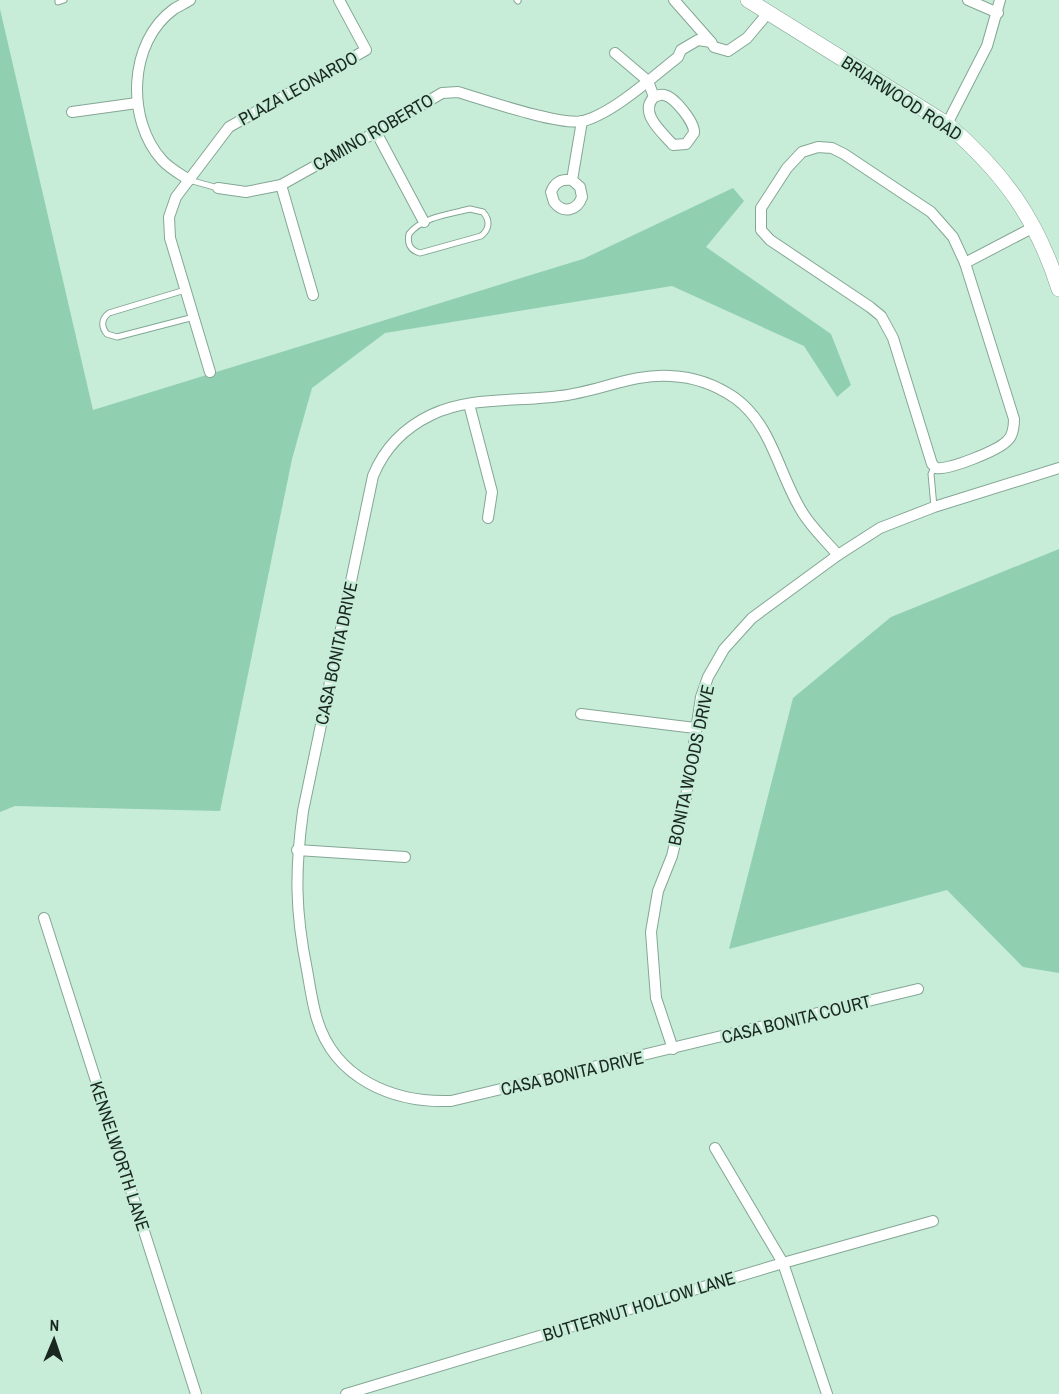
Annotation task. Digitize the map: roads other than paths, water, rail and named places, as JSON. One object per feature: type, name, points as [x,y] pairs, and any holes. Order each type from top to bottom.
[{"type":"main road","name":"BRIARWOOD ROAD","points":[[748,0],[947,124],[976,149],[1019,201],[1051,264],[1059,289]]},
{"type":"main road","points":[[768,14],[777,0]]},
{"type":"street","points":[[189,180],[164,162],[156,152],[144,128],[137,103],[137,77],[142,58],[156,28],[173,10],[190,0]]},
{"type":"street","name":"PLAZA LEONARDO","points":[[210,372],[168,228],[171,207],[176,197],[229,127],[366,50],[339,0]]},
{"type":"street","points":[[674,0],[711,42]]},
{"type":"street","points":[[968,0],[998,13]]},
{"type":"street","points":[[947,124],[987,46],[1000,0]]},
{"type":"street","name":"CAMINO ROBERTO","points":[[218,188],[246,192],[281,185],[442,93],[458,92],[562,121],[582,121],[602,114],[678,57],[681,50],[698,40],[711,42],[714,47],[728,51],[747,38],[768,14]]},
{"type":"street","points":[[615,53],[648,81],[654,97]]},
{"type":"street","points":[[662,95],[670,98],[694,124],[694,133],[686,144],[673,145],[651,118],[648,109],[654,97],[662,95]]},
{"type":"street","points":[[72,112],[137,103]]},
{"type":"street","points":[[572,180],[582,121]]},
{"type":"street","points":[[376,132],[424,222]]},
{"type":"street","points":[[811,148],[832,148],[844,154],[931,212],[953,237],[965,263],[1014,425],[1011,436],[1002,445],[947,468],[935,466],[924,439],[892,338],[881,316],[770,240],[761,230],[761,208],[796,157],[811,148]]},
{"type":"street","points":[[281,185],[313,294]]},
{"type":"street","points":[[965,263],[1034,227]]},
{"type":"street","name":"CASA BONITA DRIVE","points":[[673,1049],[451,1101],[428,1101],[405,1098],[362,1079],[339,1058],[323,1033],[317,1019],[299,931],[296,889],[297,850],[303,811],[373,476],[386,452],[407,430],[437,413],[469,404],[561,396],[654,376],[684,377],[713,386],[737,399],[748,409],[765,430],[779,467],[801,511],[838,555]]},
{"type":"street","points":[[469,404],[492,492],[488,518]]},
{"type":"street","name":"BONITA WOODS DRIVE","points":[[673,1049],[656,998],[651,932],[658,891],[672,856],[686,798],[701,698],[708,677],[724,649],[752,618],[838,555],[880,528],[934,507],[1059,468]]},
{"type":"street","points":[[581,714],[695,728]]},
{"type":"street","points":[[297,850],[405,857]]},
{"type":"street","name":"KENNELWORTH LANE","points":[[44,918],[196,1394]]},
{"type":"street","name":"CASA BONITA COURT","points":[[673,1049],[918,989]]},
{"type":"street","points":[[715,1148],[783,1263],[828,1394]]},
{"type":"street","name":"BUTTERNUT HOLLOW LANE","points":[[346,1394],[783,1263],[933,1221]]},
{"type":"lane","points":[[58,0],[58,2],[64,0]]},
{"type":"lane","name":"CAMINO ROBERTO","points":[[189,180],[218,188]]},
{"type":"lane","points":[[475,208],[483,212],[489,224],[481,236],[420,253],[414,251],[408,240],[414,228],[424,222],[475,208]]},
{"type":"lane","points":[[185,290],[109,313],[103,319],[103,328],[107,334],[117,337],[194,317]]},
{"type":"lane","points":[[934,507],[931,474],[935,466]]}]
